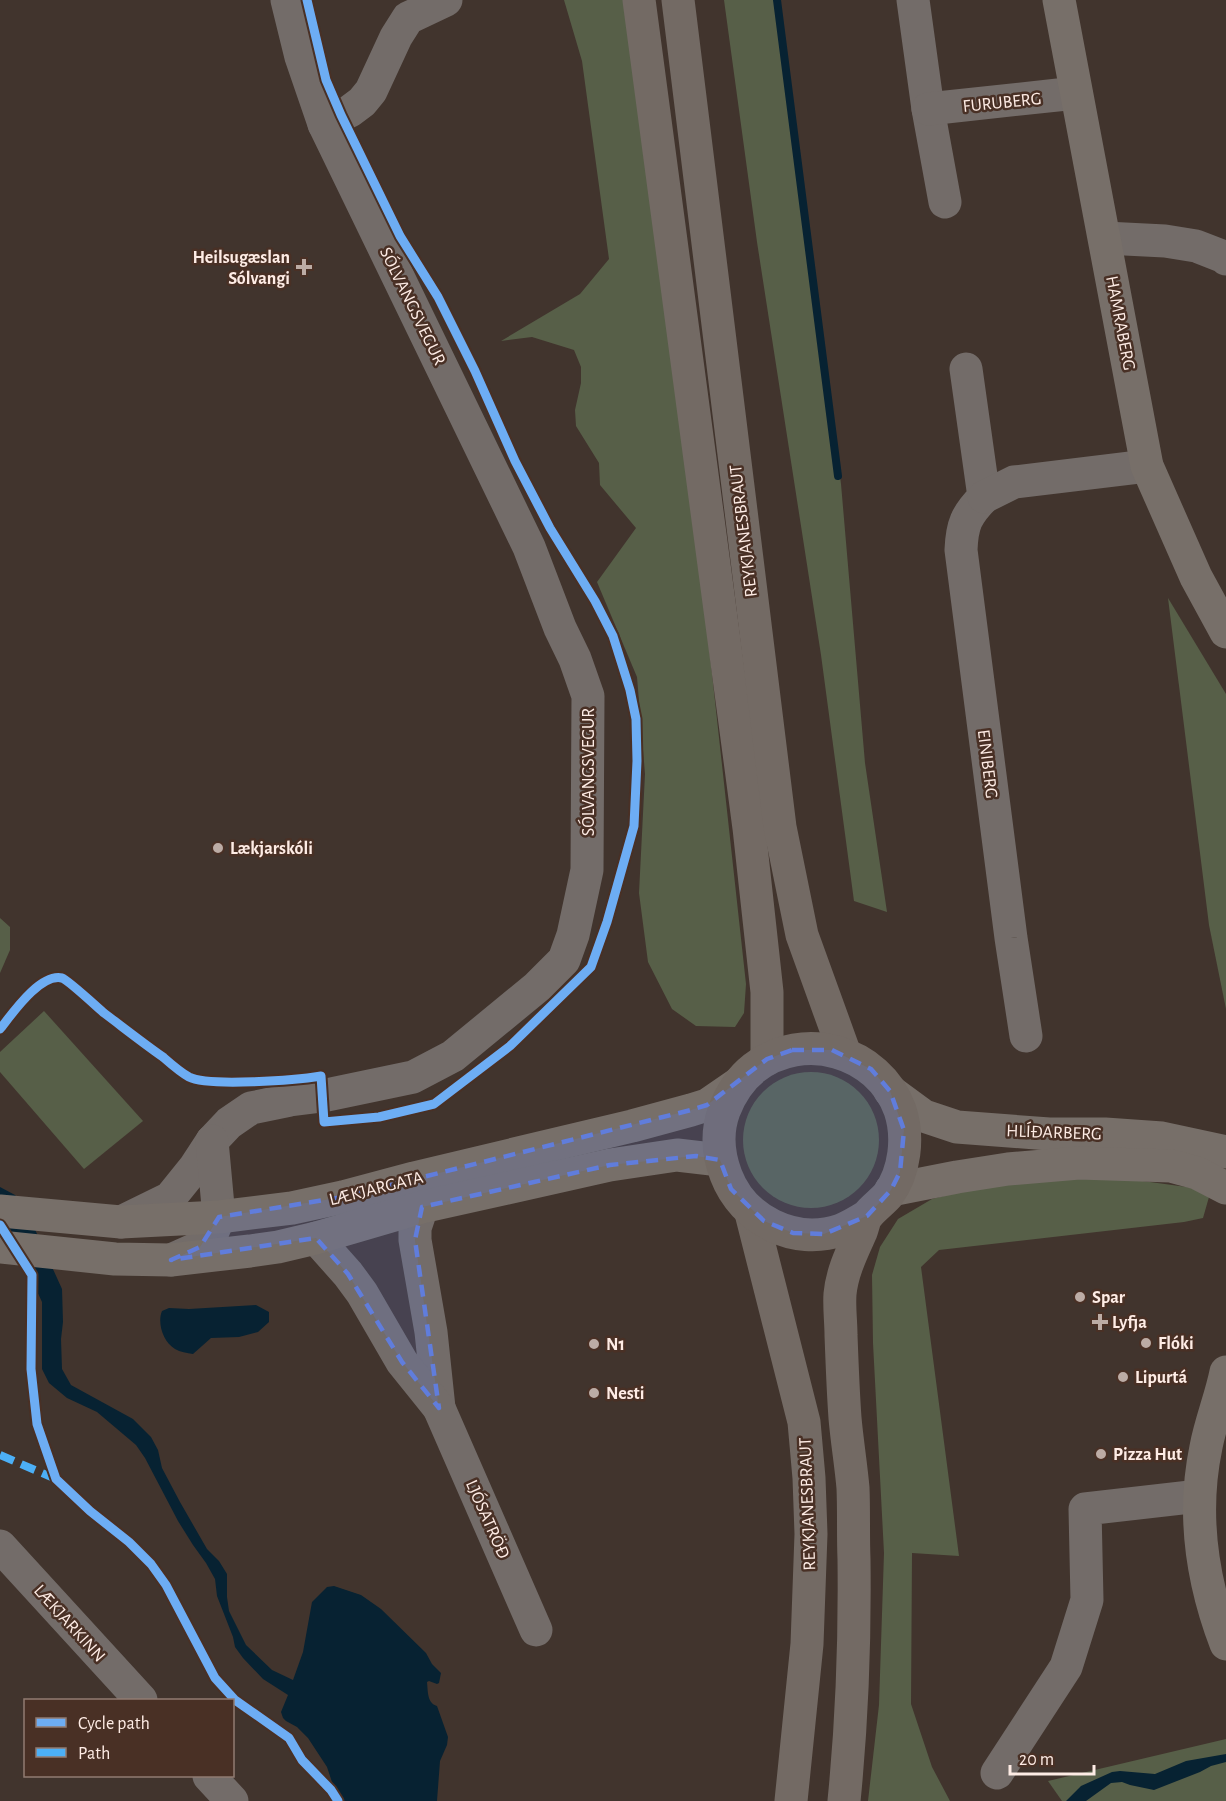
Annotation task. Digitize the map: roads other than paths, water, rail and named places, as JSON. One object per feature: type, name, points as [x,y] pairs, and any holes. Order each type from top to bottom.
[{"type":"highway","name":"REYKJANESBRAUT","points":[[639,0],[749,828],[767,992],[767,1059]]},
{"type":"highway","name":"REYKJANESBRAUT","points":[[678,0],[780,827],[802,935],[845,1054]]},
{"type":"highway","points":[[805,1048],[825,1049],[845,1054],[858,1060],[881,1079],[900,1110],[904,1130],[904,1151],[900,1172],[891,1190],[880,1204],[854,1224],[824,1234],[793,1233],[778,1228],[751,1213],[731,1189],[720,1160],[718,1139],[721,1119],[728,1100],[739,1083],[767,1059],[805,1048]]},
{"type":"highway","name":"REYKJANESBRAUT","points":[[751,1213],[804,1422],[809,1478],[812,1534],[807,1644],[791,1801]]},
{"type":"highway","points":[[844,1801],[848,1763],[854,1621],[853,1487],[845,1419],[840,1293],[847,1266],[867,1216]]},
{"type":"street","name":"SÓLVANGSVEGUR","points":[[108,1221],[170,1198],[212,1141],[229,1123],[251,1108],[413,1077],[453,1056],[537,987],[564,960],[573,935],[587,870],[588,696],[576,658],[560,628],[529,547],[324,124],[301,57],[287,0]]},
{"type":"street","points":[[324,124],[350,111],[371,92],[396,37],[408,18],[447,0]]},
{"type":"street","points":[[913,0],[928,109],[945,202]]},
{"type":"street","name":"HAMRABERG","points":[[1059,0],[1148,466],[1196,577],[1226,632]]},
{"type":"street","name":"FURUBERG","points":[[928,109],[1076,93]]},
{"type":"street","points":[[1105,238],[1196,246],[1225,256]]},
{"type":"street","points":[[966,369],[984,497]]},
{"type":"street","name":"EINIBERG","points":[[1026,1036],[1011,938],[961,550],[962,528],[971,510],[984,497],[1014,482],[1148,466]]},
{"type":"street","name":"LÆKJARGATA","points":[[0,1211],[108,1221],[219,1217],[292,1208],[632,1126],[707,1105],[739,1083]]},
{"type":"street","name":"HLÍÐARBERG","points":[[890,1091],[924,1116],[957,1127],[1049,1134],[1105,1134],[1162,1138],[1226,1152]]},
{"type":"street","points":[[171,1260],[200,1247],[212,1234],[219,1217],[212,1141]]},
{"type":"street","name":"LÆKJARGATA","points":[[0,1247],[116,1259],[171,1260],[269,1248],[316,1238],[422,1207],[610,1165],[677,1155],[720,1160]]},
{"type":"street","name":"HLÍÐARBERG","points":[[891,1190],[1008,1169],[1079,1163],[1171,1167],[1197,1173],[1226,1188]]},
{"type":"street","name":"LJÓSATRÖÐ","points":[[422,1207],[415,1228],[415,1240],[431,1332],[439,1408]]},
{"type":"street","name":"LJÓSATRÖÐ","points":[[316,1238],[362,1293],[402,1362],[439,1408],[536,1630]]},
{"type":"street","points":[[1225,1382],[1205,1449],[1199,1496],[1204,1572],[1226,1644]]},
{"type":"street","points":[[997,1773],[1066,1667],[1087,1600],[1085,1509],[1199,1496]]},
{"type":"street","name":"LÆKJARKINN","points":[[0,1546],[139,1699]]},
{"type":"street","points":[[210,1777],[232,1801]]},
{"type":"water","points":[[0,1187],[15,1195],[23,1203],[62,1289],[62,1369],[71,1385],[133,1419],[151,1437],[158,1450],[162,1468],[180,1502],[207,1549],[219,1561],[227,1574],[229,1611],[246,1645],[272,1670],[293,1680],[303,1652],[312,1602],[327,1587],[334,1586],[361,1595],[381,1609],[426,1653],[441,1673],[439,1683],[427,1682],[431,1702],[437,1706],[448,1737],[440,1761],[437,1801],[342,1801],[327,1767],[308,1738],[283,1718],[281,1712],[288,1695],[263,1679],[235,1647],[217,1596],[215,1579],[178,1521],[136,1445],[97,1412],[67,1398],[49,1383],[42,1369],[42,1302],[36,1289],[35,1274],[0,1215]]},
{"type":"water","points":[[256,1305],[269,1312],[269,1322],[258,1332],[239,1337],[211,1338],[193,1354],[175,1349],[167,1342],[162,1332],[160,1321],[162,1311],[169,1308]]},
{"type":"water","points":[[1226,1754],[1226,1762],[1154,1790],[1122,1782],[1111,1783],[1086,1801],[1066,1801],[1081,1786],[1112,1772],[1155,1774],[1186,1761]]},
{"type":"waterway","points":[[777,0],[838,476]]},
{"type":"place","name":"Heilsugæslan Sólvangi","points":[[304,267]]},
{"type":"place","name":"Lækjarskóli","points":[[218,848]]},
{"type":"place","name":"Spar","points":[[1080,1297]]},
{"type":"place","name":"Lyfja","points":[[1100,1322]]},
{"type":"place","name":"Flóki","points":[[1146,1343]]},
{"type":"place","name":"N1","points":[[594,1344]]},
{"type":"place","name":"Lipurtá","points":[[1123,1377]]},
{"type":"place","name":"Nesti","points":[[594,1393]]},
{"type":"place","name":"Pizza Hut","points":[[1101,1454]]}]
